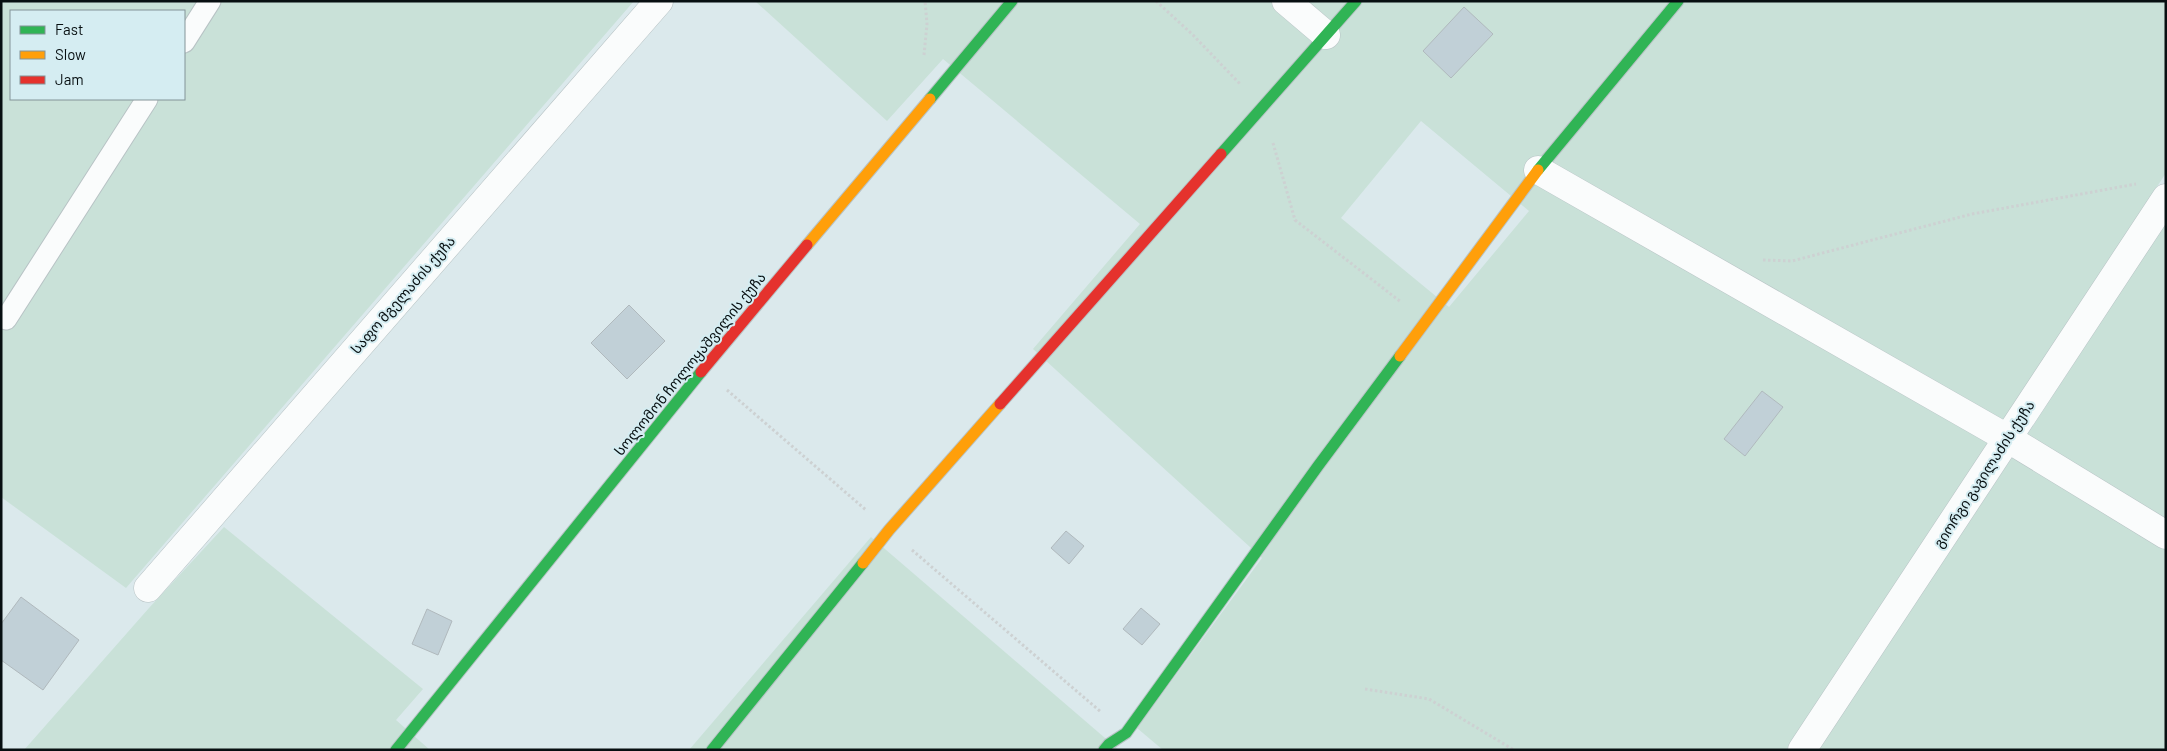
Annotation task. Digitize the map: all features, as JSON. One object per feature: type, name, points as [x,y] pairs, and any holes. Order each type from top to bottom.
[{"type":"street","name":"საფო მგელაძის ქუჩა","points":[[148,588],[659,1]]},
{"type":"street","name":"სოლომონ ჩოლოყაშვილის ქუჩა","points":[[396,750],[703,369],[1012,1]]},
{"type":"street","points":[[1286,1],[1326,35]]},
{"type":"street","points":[[712,750],[889,530],[1356,1]]},
{"type":"street","points":[[1104,750],[1109,744],[1126,733],[1318,466],[1538,170],[1678,1]]},
{"type":"street","points":[[1538,170],[2007,438],[2166,535]]},
{"type":"street","name":"გიორგი გაგილაძის ქუჩა","points":[[1802,750],[2166,198]]},
{"type":"lane","points":[[185,40],[210,1]]},
{"type":"lane","points":[[6,319],[146,100]]},
{"type":"path","points":[[1156,1],[1193,35],[1263,108],[1295,220],[1425,320]]},
{"type":"path","points":[[1756,260],[1792,261],[1972,214],[2137,184]]},
{"type":"path","points":[[703,369],[1126,733]]},
{"type":"path","points":[[1365,689],[1429,699],[1514,750]]},
{"type":"green space","points":[[1,1],[634,1],[126,588],[1,497]]},
{"type":"green space","points":[[755,1],[2166,1],[2166,173],[1786,750],[1163,750],[1137,728],[1262,558],[1033,349],[1140,224],[943,59],[887,121]],"holes":[[[1421,121],[1529,211],[1449,307],[1341,218]]]},
{"type":"green space","points":[[2166,222],[2166,750],[1818,750],[2029,432]]},
{"type":"green space","points":[[224,527],[423,689],[396,720],[430,750],[24,750],[149,608]]},
{"type":"green space","points":[[871,537],[1119,750],[689,750]]},
{"type":"building","points":[[1464,7],[1493,34],[1451,78],[1423,51]]},
{"type":"building","points":[[629,305],[665,341],[627,379],[591,343]]},
{"type":"building","points":[[1762,391],[1783,407],[1745,456],[1724,439]]},
{"type":"building","points":[[1066,531],[1084,546],[1069,564],[1051,548]]},
{"type":"building","points":[[21,597],[79,640],[43,690],[1,660],[1,624]]},
{"type":"building","points":[[1141,608],[1160,624],[1142,645],[1123,629]]},
{"type":"building","points":[[427,609],[452,621],[438,655],[412,644]]},
{"type":"traffic: fast","points":[[930,99],[1012,1]]},
{"type":"traffic: fast","points":[[1221,154],[1356,1]]},
{"type":"traffic: fast","points":[[1538,170],[1678,1]]},
{"type":"traffic: fast","points":[[1104,750],[1109,744],[1126,733],[1318,466],[1400,356]]},
{"type":"traffic: fast","points":[[396,750],[701,372]]},
{"type":"traffic: fast","points":[[712,750],[863,563]]},
{"type":"traffic: slow","points":[[807,245],[930,99]]},
{"type":"traffic: slow","points":[[1400,356],[1538,170]]},
{"type":"traffic: slow","points":[[863,563],[889,530],[1000,404]]},
{"type":"traffic: jam","points":[[1000,404],[1221,154]]},
{"type":"traffic: jam","points":[[701,372],[807,245]]}]
